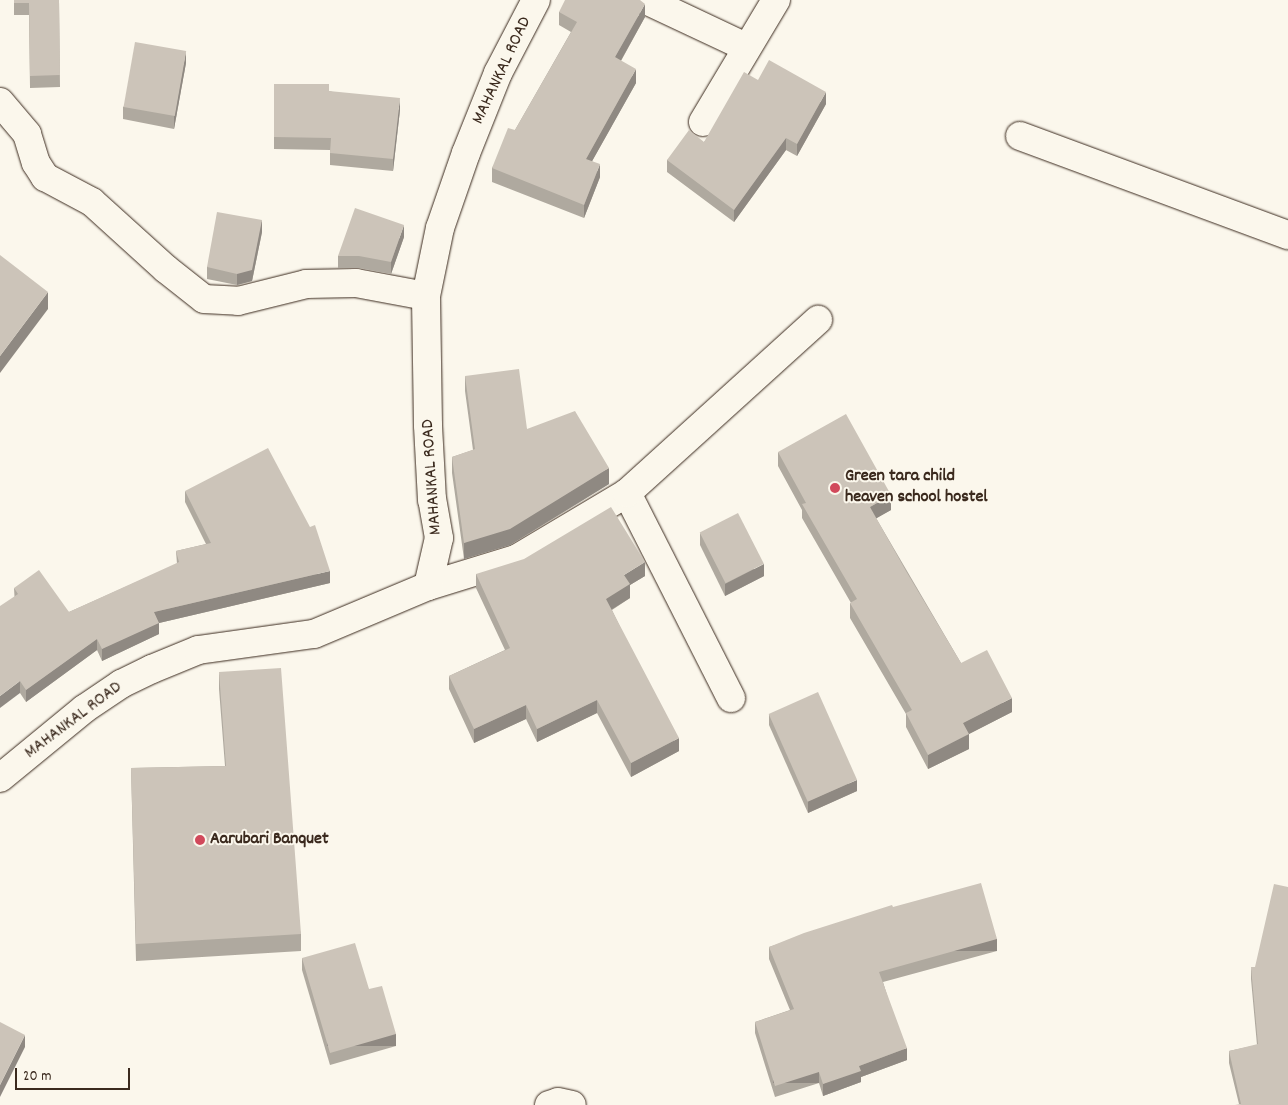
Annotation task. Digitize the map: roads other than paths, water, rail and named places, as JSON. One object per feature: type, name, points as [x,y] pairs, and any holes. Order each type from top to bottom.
[{"type":"street","name":"MAHANKAL ROAD","points":[[0,778],[84,709],[121,684],[152,669],[198,650],[314,634],[428,586],[439,538],[432,500],[428,425],[426,296],[440,228],[466,153],[498,73],[536,0]]},
{"type":"street","points":[[646,0],[746,47]]},
{"type":"street","points":[[703,122],[746,47],[776,0]]},
{"type":"street","points":[[0,102],[27,134],[36,163],[45,177],[92,202],[166,269],[204,299],[238,301],[306,284],[356,283],[426,296]]},
{"type":"street","points":[[1020,136],[1288,235]]},
{"type":"street","points":[[428,586],[516,559],[627,493],[818,320]]},
{"type":"street","points":[[627,493],[731,698]]},
{"type":"street","points":[[549,1105],[558,1102],[572,1105]]},
{"type":"place","name":"Green tara child heaven school hostel","points":[[835,488]]},
{"type":"place","name":"Aarubari Banquet","points":[[200,840]]}]
